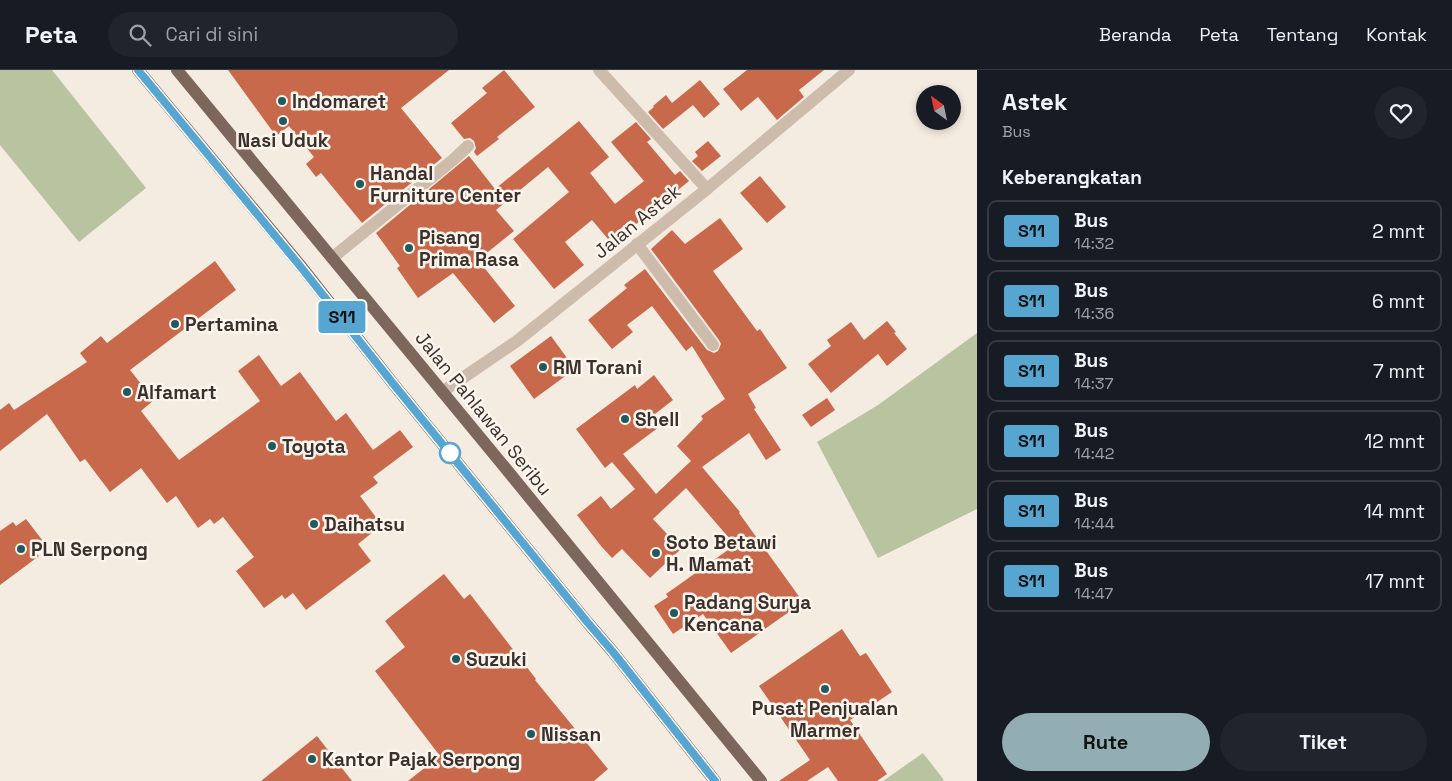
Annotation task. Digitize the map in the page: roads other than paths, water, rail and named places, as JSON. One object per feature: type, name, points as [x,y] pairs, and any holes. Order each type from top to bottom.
[{"type":"main road","points":[[138,70],[300,266],[395,386],[613,652],[715,781]]},
{"type":"main road","name":"Jalan Pahlawan Seribu","points":[[177,70],[761,781]]},
{"type":"street","points":[[599,70],[707,189]]},
{"type":"street","name":"Jalan Astek","points":[[442,392],[517,341],[707,189],[849,70]]},
{"type":"street","points":[[332,258],[468,146]]},
{"type":"street","points":[[637,244],[713,345]]},
{"type":"place","name":"Indomaret","points":[[282,101]]},
{"type":"place","name":"Nasi Uduk","points":[[283,121]]},
{"type":"place","name":"Handal Furniture Center","points":[[360,184]]},
{"type":"place","name":"Pisang Prima Rasa","points":[[409,248]]},
{"type":"place","name":"Pertamina","points":[[175,324]]},
{"type":"place","name":"RM Torani","points":[[543,367]]},
{"type":"place","name":"Alfamart","points":[[127,392]]},
{"type":"place","name":"Shell","points":[[625,419]]},
{"type":"place","name":"Toyota","points":[[272,446]]},
{"type":"place","name":"Daihatsu","points":[[314,524]]},
{"type":"place","name":"PLN Serpong","points":[[21,549]]},
{"type":"place","name":"Soto Betawi H. Mamat","points":[[656,553]]},
{"type":"place","name":"Padang Surya Kencana","points":[[674,613]]},
{"type":"place","name":"Suzuki","points":[[456,659]]},
{"type":"place","name":"Pusat Penjualan Marmer","points":[[825,689]]},
{"type":"place","name":"Nissan","points":[[531,734]]},
{"type":"place","name":"Kantor Pajak Serpong","points":[[312,759]]}]
